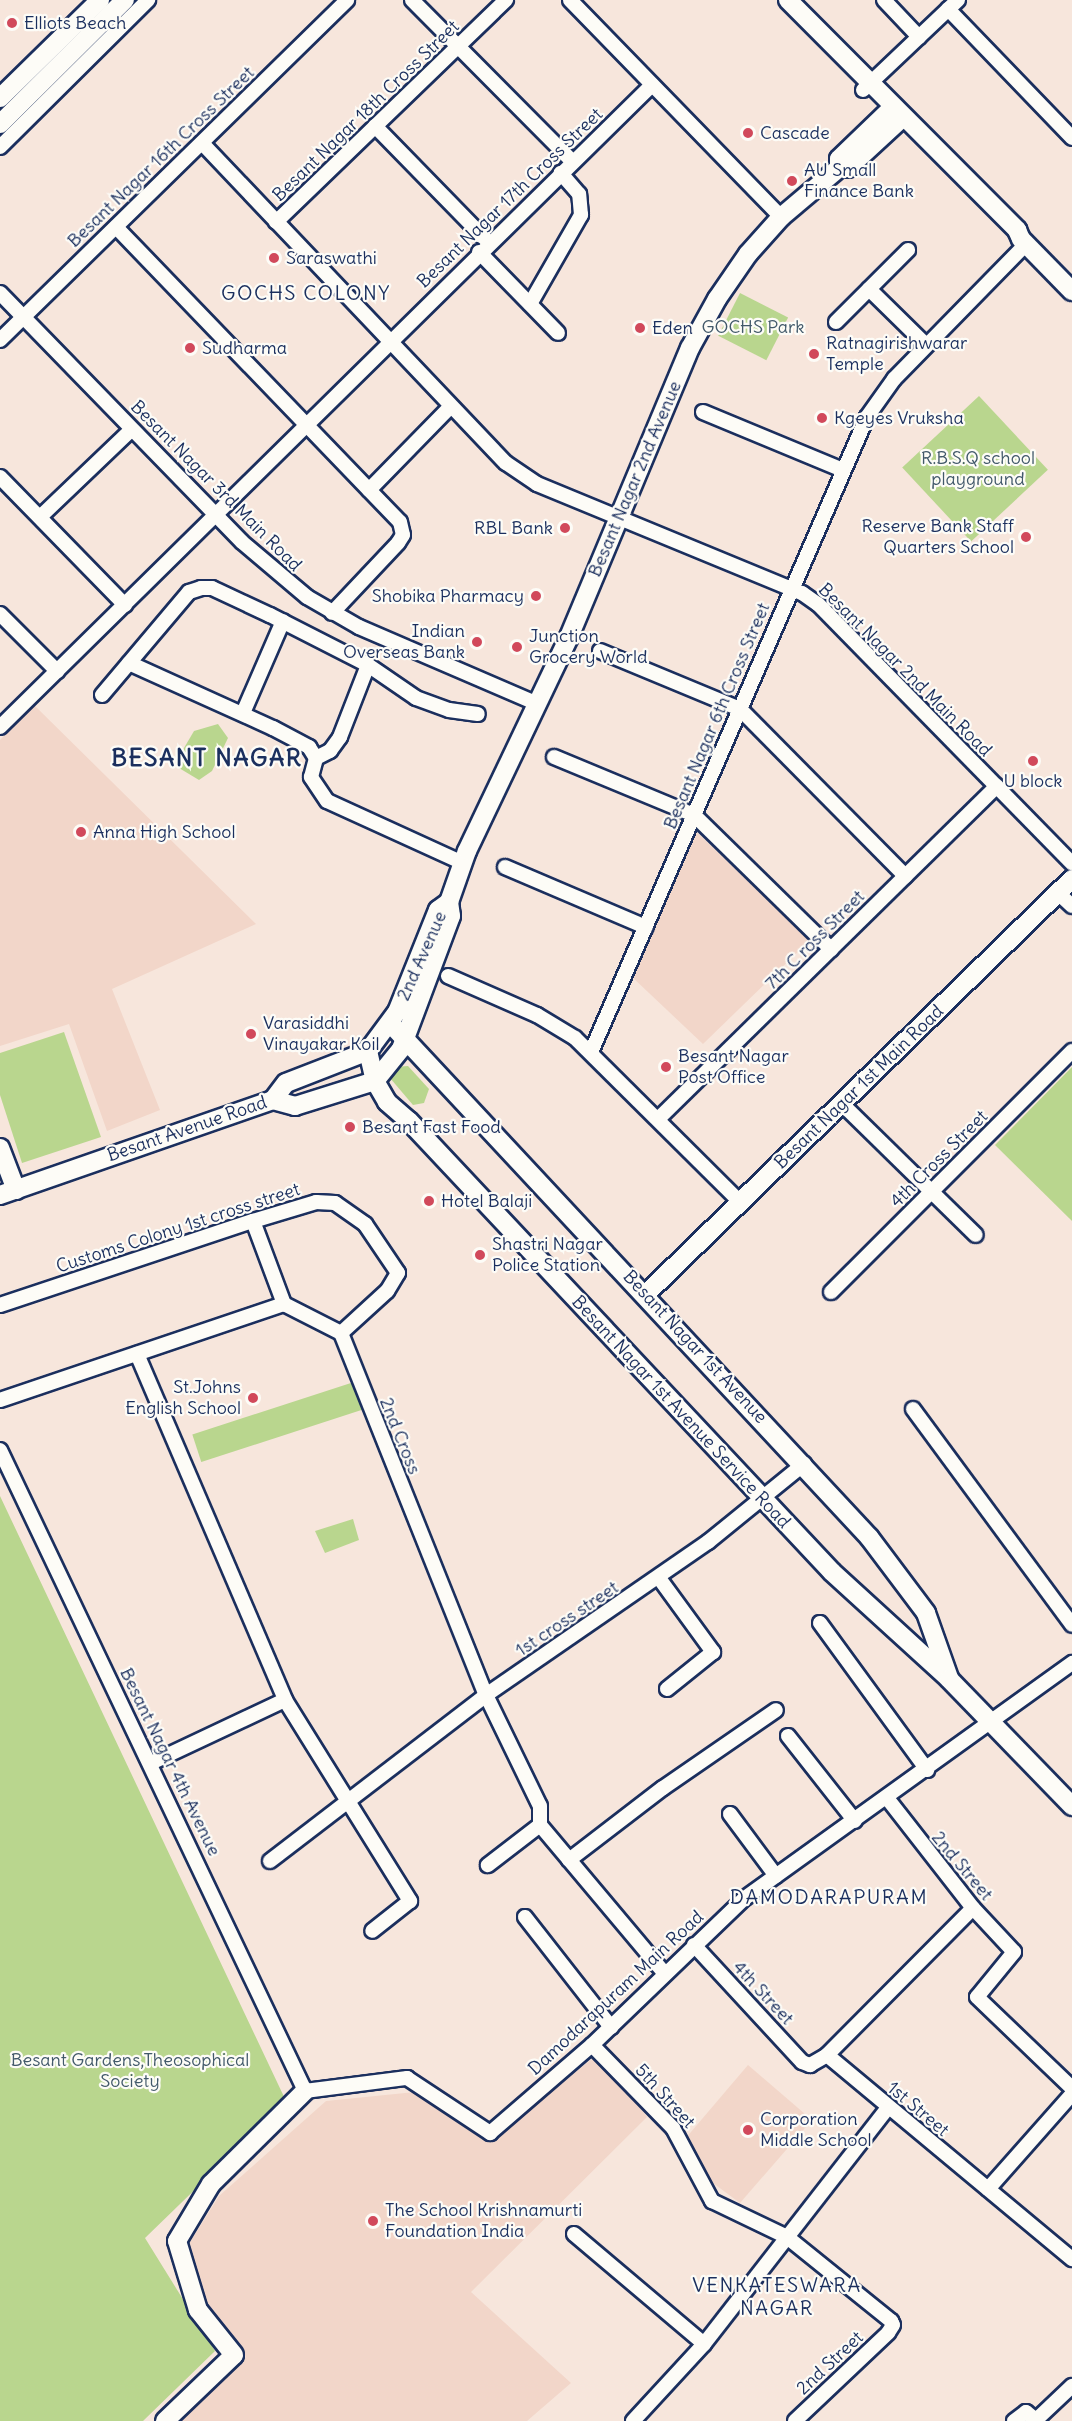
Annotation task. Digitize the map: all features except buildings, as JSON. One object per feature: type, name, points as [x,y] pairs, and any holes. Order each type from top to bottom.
[{"type":"street","points":[[0,124],[124,0]]},
{"type":"street","points":[[0,147],[148,0]]},
{"type":"street","name":"Besant Nagar 16th Cross Street","points":[[0,340],[347,0]]},
{"type":"street","points":[[412,0],[573,162]]},
{"type":"street","name":"Besant Nagar 18th Cross Street","points":[[276,222],[506,0]]},
{"type":"street","points":[[570,0],[781,217]]},
{"type":"street","points":[[777,0],[867,86]]},
{"type":"street","points":[[788,0],[894,116],[1017,230],[1023,241],[1072,291]]},
{"type":"street","points":[[884,0],[919,37]]},
{"type":"street","points":[[0,98],[89,3]]},
{"type":"street","points":[[867,86],[953,5],[1072,138]]},
{"type":"street","name":"Besant Nagar 17th Cross Street","points":[[0,727],[389,341],[652,85]]},
{"type":"street","name":"Besant Nagar 2nd Avenue","points":[[449,902],[463,863],[538,704],[704,322],[731,277],[781,217],[839,168],[848,168],[894,116]]},
{"type":"street","points":[[375,126],[558,333]]},
{"type":"street","name":"Besant Nagar 2nd Main Road","points":[[202,143],[451,406],[520,474],[617,519],[791,589],[818,604],[1072,863]]},
{"type":"street","points":[[530,304],[582,215],[579,194],[561,173]]},
{"type":"street","points":[[116,227],[400,522],[403,535],[332,613]]},
{"type":"street","name":"Besant Nagar 6th Cross Street","points":[[591,1052],[843,470],[881,395],[1023,241]]},
{"type":"street","points":[[836,322],[908,250]]},
{"type":"street","points":[[869,289],[926,345]]},
{"type":"street","name":"Besant Nagar 3rd Main Road","points":[[0,293],[216,515],[274,571],[332,613],[538,704]]},
{"type":"street","points":[[369,490],[451,406]]},
{"type":"street","points":[[703,412],[843,470]]},
{"type":"street","points":[[40,518],[132,429]]},
{"type":"street","points":[[0,477],[125,605]]},
{"type":"street","points":[[102,695],[189,592],[201,588],[212,588],[283,621],[368,665],[416,698],[449,710],[478,714]]},
{"type":"street","points":[[0,614],[57,671]]},
{"type":"street","points":[[243,713],[283,621]]},
{"type":"street","points":[[600,651],[740,709],[905,876]]},
{"type":"street","points":[[129,663],[243,713],[309,747],[316,758],[311,777],[327,801],[463,863]]},
{"type":"street","points":[[316,758],[330,751],[340,737],[368,665]]},
{"type":"street","points":[[554,757],[694,814],[831,949]]},
{"type":"street","name":"7th C ross Street","points":[[658,1119],[997,786]]},
{"type":"street","points":[[505,867],[645,927]]},
{"type":"street","name":"Besant Nagar 1st Main Road","points":[[646,1294],[1072,879]]},
{"type":"street","points":[[1058,893],[1072,906]]},
{"type":"street","points":[[273,1100],[295,1106],[375,1081],[406,1038],[451,916],[449,902]]},
{"type":"street","name":"2nd Avenue","points":[[368,1052],[393,1017],[438,910],[449,902]]},
{"type":"street","points":[[448,976],[537,1015],[591,1052],[740,1203]]},
{"type":"street","name":"Besant Nagar 1st Avenue","points":[[393,1017],[406,1038],[804,1464],[868,1537],[926,1613],[950,1679]]},
{"type":"street","name":"4th Cross Street","points":[[831,1292],[1072,1051]]},
{"type":"street","points":[[368,1052],[375,1081]]},
{"type":"street","name":"Besant Avenue Road","points":[[8,1192],[273,1100],[286,1083],[368,1052]]},
{"type":"street","name":"Besant Nagar 1st Avenue Service Road","points":[[375,1081],[387,1102],[410,1121],[763,1501],[849,1589],[950,1679],[1072,1806]]},
{"type":"street","points":[[842,1104],[976,1235]]},
{"type":"street","points":[[0,1148],[8,1192]]},
{"type":"street","name":"Customs Colony 1st cross street","points":[[0,1305],[253,1221],[316,1202],[335,1203],[365,1224],[398,1273],[387,1291],[341,1334]]},
{"type":"street","points":[[253,1221],[284,1304],[341,1334]]},
{"type":"street","points":[[0,1400],[284,1304]]},
{"type":"street","name":"2nd Cross","points":[[341,1334],[486,1695],[538,1801],[540,1825]]},
{"type":"street","points":[[137,1354],[285,1700],[410,1901],[372,1931]]},
{"type":"street","points":[[913,1409],[1072,1625]]},
{"type":"street","name":"Besant Nagar 4th Avenue","points":[[0,1450],[151,1763],[305,2091]]},
{"type":"street","name":"1st cross street","points":[[270,1861],[347,1799],[486,1695],[659,1578],[763,1501],[804,1464]]},
{"type":"street","points":[[659,1578],[713,1652],[667,1689]]},
{"type":"street","points":[[820,1623],[927,1770]]},
{"type":"street","name":"Damodarapuram Main Road","points":[[305,2091],[407,2078],[490,2133],[592,2045],[694,1945],[776,1876],[927,1770],[991,1720],[1072,1663]]},
{"type":"street","points":[[151,1763],[285,1700]]},
{"type":"street","points":[[569,1860],[663,1788],[776,1710]]},
{"type":"street","points":[[788,1736],[855,1821]]},
{"type":"street","name":"2nd Street","points":[[887,1798],[973,1908],[1014,1952],[977,1997],[1072,2088]]},
{"type":"street","points":[[730,1814],[776,1876]]},
{"type":"street","points":[[488,1865],[540,1825],[665,1974]]},
{"type":"street","points":[[827,2055],[973,1908]]},
{"type":"street","points":[[525,1917],[611,2027]]},
{"type":"street","name":"4th Street","points":[[694,1945],[807,2065],[827,2055]]},
{"type":"street","name":"5th Street","points":[[592,2045],[677,2133],[712,2201],[787,2237]]},
{"type":"street","name":"1st Street","points":[[827,2055],[1072,2259]]},
{"type":"street","points":[[165,2421],[234,2355],[198,2310],[177,2241],[211,2184],[305,2091]]},
{"type":"street","points":[[988,2189],[1072,2094]]},
{"type":"street","points":[[633,2421],[704,2344],[888,2108]]},
{"type":"street","points":[[574,2234],[704,2344]]},
{"type":"street","name":"2nd Street","points":[[787,2237],[893,2325],[795,2421]]},
{"type":"street","points":[[1014,2421],[1026,2412],[1036,2420],[1072,2386]]},
{"type":"shaded area","name":"Anna High School","points":[[34,705],[256,924],[112,989],[160,1110],[107,1131],[69,1024],[0,1046],[0,740]]},
{"type":"shaded area","points":[[688,824],[810,940],[703,1044],[631,976]]},
{"type":"shaded area","name":"The School Krishnamurti Foundation India","points":[[598,2054],[647,2117],[471,2292],[571,2383],[527,2421],[179,2421],[246,2357],[208,2304],[187,2247],[219,2196],[326,2101],[415,2092],[489,2142]]},
{"type":"shaded area","name":"Corporation Middle School","points":[[748,2065],[812,2120],[740,2203],[713,2183],[685,2139]]},
{"type":"green space","name":"GOCHS Park","points":[[740,293],[788,318],[766,360],[718,336]]},
{"type":"green space","name":"R.B.S.Q school playground","points":[[979,396],[1048,470],[971,541],[902,468]]},
{"type":"green space","points":[[218,724],[228,738],[212,771],[199,780],[174,765],[194,731]]},
{"type":"green space","points":[[64,1032],[101,1137],[22,1163],[0,1095],[0,1053]]},
{"type":"green space","points":[[408,1066],[429,1089],[424,1103],[413,1105],[390,1078],[395,1067]]},
{"type":"green space","points":[[1072,1067],[1072,1221],[995,1145]]},
{"type":"green space","points":[[354,1382],[363,1410],[201,1462],[192,1435]]},
{"type":"green space","name":"Besant Gardens,Theosophical Society","points":[[0,1496],[286,2101],[145,2238],[215,2351],[143,2421],[0,2421]]},
{"type":"green space","points":[[353,1519],[359,1540],[325,1553],[315,1531]]},
{"type":"place","name":"Elliots Beach","points":[[12,23]]},
{"type":"place","name":"Cascade","points":[[748,133]]},
{"type":"place","name":"AU Small Finance Bank","points":[[792,181]]},
{"type":"place","name":"Saraswathi","points":[[274,258]]},
{"type":"place","name":"Eden","points":[[640,328]]},
{"type":"place","name":"Sudharma","points":[[190,348]]},
{"type":"place","name":"Ratnagirishwarar Temple","points":[[814,354]]},
{"type":"place","name":"Kgeyes Vruksha","points":[[822,418]]},
{"type":"place","name":"RBL Bank","points":[[565,528]]},
{"type":"place","name":"Reserve Bank Staff Quarters School","points":[[1026,537]]},
{"type":"place","name":"Shobika Pharmacy","points":[[536,596]]},
{"type":"place","name":"Indian Overseas Bank","points":[[477,642]]},
{"type":"place","name":"Junction Grocery World","points":[[517,647]]},
{"type":"place","name":"U block","points":[[1033,761]]},
{"type":"place","name":"Anna High School","points":[[81,832]]},
{"type":"place","name":"Varasiddhi Vinayakar Koil","points":[[251,1034]]},
{"type":"place","name":"Besant Nagar Post Office","points":[[666,1067]]},
{"type":"place","name":"Besant Fast Food","points":[[350,1127]]},
{"type":"place","name":"Hotel Balaji","points":[[429,1201]]},
{"type":"place","name":"Shastri Nagar Police Station","points":[[480,1255]]},
{"type":"place","name":"St.Johns English School","points":[[253,1398]]},
{"type":"place","name":"Corporation Middle School","points":[[748,2130]]},
{"type":"place","name":"The School Krishnamurti Foundation India","points":[[373,2221]]},
{"type":"district","name":"GOCHS COLONY","points":[[306,292]]},
{"type":"district","name":"BESANT NAGAR","points":[[207,758]]},
{"type":"district","name":"DAMODARAPURAM","points":[[829,1896]]},
{"type":"district","name":"VENKATESWARA NAGAR","points":[[777,2296]]}]
